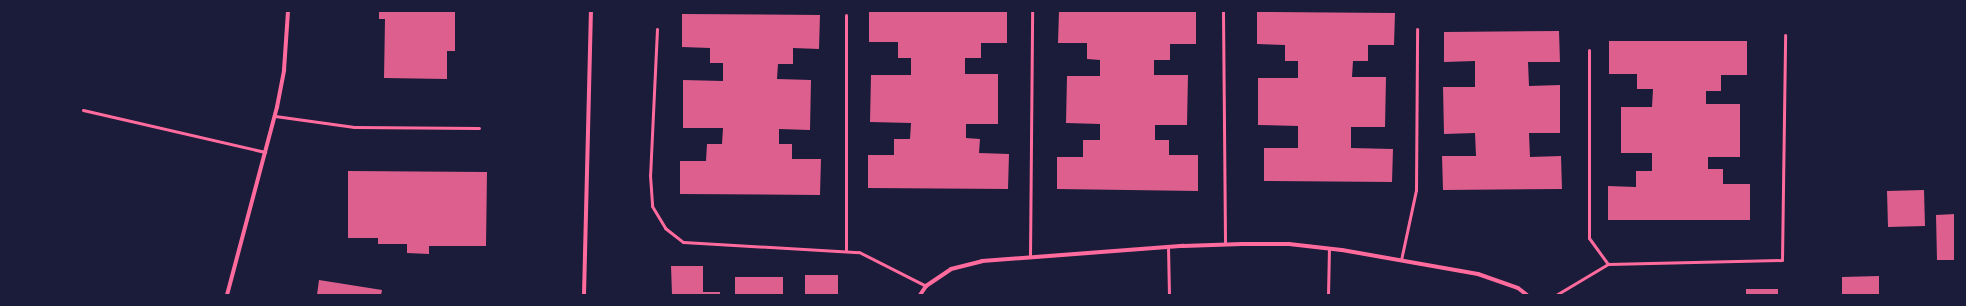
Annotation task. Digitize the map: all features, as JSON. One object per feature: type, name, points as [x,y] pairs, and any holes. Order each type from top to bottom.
[{"type":"street","points":[[227,295],[275,116],[284,70],[288,11]]},
{"type":"street","points":[[584,295],[591,11]]},
{"type":"street","points":[[920,295],[926,286],[951,269],[982,261],[1168,247],[1225,244],[1289,244],[1401,260],[1478,274],[1518,288],[1527,295]]},
{"type":"lane","points":[[1030,257],[1032,11]]},
{"type":"lane","points":[[1223,11],[1225,244]]},
{"type":"lane","points":[[846,16],[846,251]]},
{"type":"lane","points":[[657,29],[650,175],[652,206],[665,228],[683,242],[859,252],[926,286]]},
{"type":"lane","points":[[1401,260],[1416,190],[1417,29]]},
{"type":"lane","points":[[1556,295],[1608,264],[1782,260],[1785,36]]},
{"type":"lane","points":[[1589,50],[1589,238],[1608,264]]},
{"type":"lane","points":[[83,110],[265,152]]},
{"type":"lane","points":[[275,116],[354,126],[479,128]]},
{"type":"lane","points":[[1168,247],[1169,295]]},
{"type":"lane","points":[[1328,295],[1329,249]]},
{"type":"building","points":[[379,11],[455,11],[455,51],[447,51],[447,79],[384,78],[385,19],[379,19]]},
{"type":"building","points":[[869,11],[1007,11],[1007,43],[981,43],[981,58],[965,58],[965,74],[998,74],[998,124],[966,124],[966,138],[980,139],[979,153],[1009,154],[1008,189],[868,188],[868,155],[894,155],[894,139],[910,139],[911,123],[870,122],[871,75],[911,75],[911,58],[898,58],[898,42],[869,42]]},
{"type":"building","points":[[1059,11],[1196,11],[1196,44],[1170,44],[1170,60],[1154,60],[1154,75],[1188,75],[1187,125],[1155,125],[1155,140],[1169,140],[1169,155],[1198,155],[1198,191],[1057,189],[1057,157],[1083,157],[1083,140],[1100,140],[1100,124],[1066,123],[1067,76],[1100,76],[1100,60],[1087,59],[1087,43],[1058,43]]},
{"type":"building","points":[[1257,12],[1395,13],[1394,45],[1368,45],[1368,61],[1353,61],[1352,77],[1386,77],[1385,127],[1351,127],[1351,148],[1393,149],[1392,182],[1264,181],[1264,148],[1298,148],[1298,126],[1258,125],[1258,78],[1298,78],[1298,61],[1285,61],[1285,45],[1257,44]]},
{"type":"building","points":[[682,14],[820,15],[819,49],[793,48],[793,64],[778,64],[777,79],[811,80],[810,130],[779,129],[779,144],[792,144],[792,159],[821,159],[820,195],[680,194],[680,161],[706,161],[707,144],[722,144],[723,128],[683,128],[683,80],[723,81],[723,63],[710,63],[710,48],[682,47]]},
{"type":"building","points":[[1559,31],[1560,62],[1528,62],[1529,86],[1560,85],[1560,133],[1529,133],[1530,157],[1561,156],[1562,189],[1443,190],[1442,156],[1476,156],[1475,133],[1444,134],[1443,87],[1475,87],[1475,61],[1444,62],[1444,32]]},
{"type":"building","points":[[1609,41],[1747,41],[1747,75],[1721,75],[1721,91],[1706,91],[1706,104],[1740,104],[1740,157],[1708,157],[1708,169],[1723,169],[1723,184],[1750,184],[1750,220],[1608,220],[1608,186],[1636,187],[1636,171],[1652,171],[1652,153],[1621,153],[1621,107],[1652,107],[1653,89],[1637,89],[1637,74],[1609,74]]},
{"type":"building","points":[[348,171],[487,172],[486,246],[429,246],[429,254],[407,253],[407,244],[378,244],[378,238],[348,238]]},
{"type":"building","points":[[1924,190],[1925,226],[1888,227],[1887,191]]},
{"type":"building","points":[[1955,214],[1955,260],[1937,260],[1936,215]]},
{"type":"building","points":[[671,266],[703,266],[703,292],[720,292],[720,295],[672,295]]},
{"type":"building","points":[[805,275],[838,275],[838,295],[805,295]]},
{"type":"building","points":[[1879,276],[1879,295],[1842,295],[1842,277]]},
{"type":"building","points":[[735,277],[783,277],[783,295],[735,295]]},
{"type":"building","points":[[319,280],[382,290],[381,295],[317,295]]},
{"type":"building","points":[[1746,289],[1778,289],[1778,295],[1746,295]]}]
